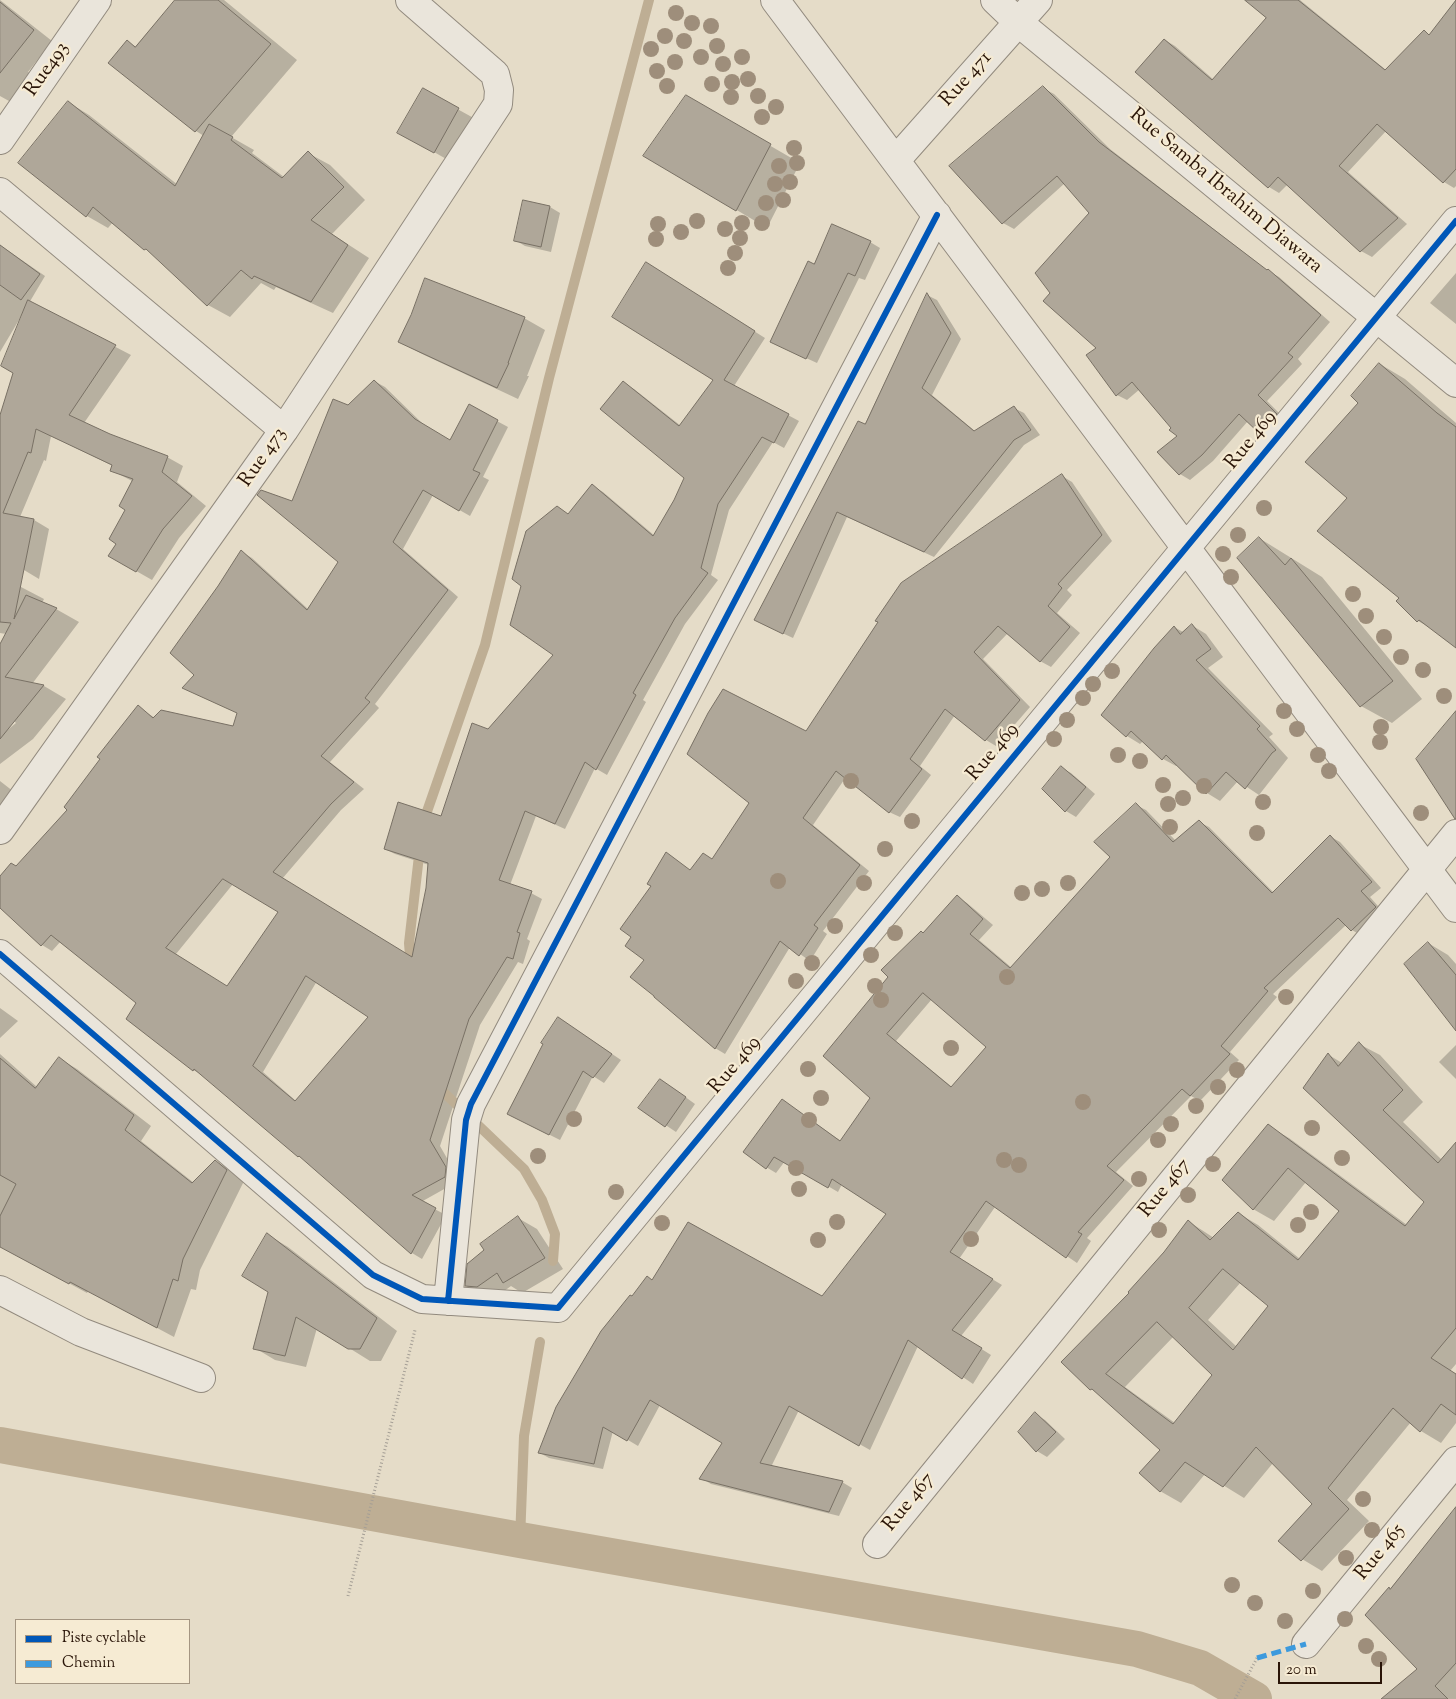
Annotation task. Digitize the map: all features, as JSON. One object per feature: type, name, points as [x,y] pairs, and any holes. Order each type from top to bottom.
[{"type":"street","name":"Rue493","points":[[0,140],[97,0]]},
{"type":"street","name":"Rue 473","points":[[0,830],[284,430],[498,104],[499,90],[495,74],[410,0]]},
{"type":"street","points":[[775,0],[1456,908]]},
{"type":"street","name":"Rue Samba Ibrahim Diawara","points":[[995,0],[1019,23],[1456,384]]},
{"type":"street","name":"Rue 471","points":[[896,160],[1038,0]]},
{"type":"street","points":[[0,192],[284,430]]},
{"type":"street","points":[[0,954],[373,1275],[435,1300],[468,1112],[937,215]]},
{"type":"street","name":"Rue 469","points":[[435,1300],[558,1308],[1456,221]]},
{"type":"street","name":"Rue 467","points":[[877,1544],[1456,834]]},
{"type":"street","points":[[0,1290],[81,1332],[201,1378]]},
{"type":"street","name":"Rue 465","points":[[1306,1644],[1456,1461]]},
{"type":"path","points":[[348,1596],[388,1440],[435,1300]]},
{"type":"path","points":[[1235,1699],[1258,1658]]},
{"type":"building","points":[[175,0],[218,0],[271,44],[195,132],[108,63],[127,40],[135,47]]},
{"type":"building","points":[[1245,0],[1298,0],[1385,70],[1424,30],[1429,35],[1456,0],[1456,169],[1443,183],[1377,124],[1339,166],[1398,218],[1360,252],[1278,177],[1268,188],[1135,72],[1164,39],[1212,80],[1266,18]]},
{"type":"building","points":[[0,2],[34,30],[0,73]]},
{"type":"building","points":[[1043,86],[1099,142],[1268,269],[1321,315],[1288,353],[1293,357],[1258,395],[1277,414],[1260,434],[1239,414],[1202,455],[1179,475],[1157,452],[1177,436],[1169,430],[1171,428],[1132,382],[1116,396],[1086,355],[1096,348],[1043,301],[1050,293],[1035,273],[1089,213],[1057,176],[1002,224],[949,166]]},
{"type":"building","points":[[423,88],[459,108],[434,153],[397,133]]},
{"type":"building","points":[[686,95],[771,144],[736,211],[643,156]]},
{"type":"building","points":[[68,101],[175,186],[209,124],[233,137],[231,140],[282,178],[308,151],[344,187],[311,220],[348,245],[311,302],[254,276],[252,279],[241,270],[207,306],[146,249],[144,250],[93,207],[86,217],[18,163]]},
{"type":"building","points":[[523,200],[550,206],[541,247],[514,241]]},
{"type":"building","points":[[832,224],[871,241],[855,276],[848,273],[806,359],[770,342],[808,261],[814,264]]},
{"type":"building","points":[[0,245],[40,274],[21,300],[0,285]]},
{"type":"building","points":[[646,262],[755,331],[724,380],[789,414],[774,443],[762,437],[718,504],[701,568],[708,573],[675,618],[633,693],[636,695],[596,770],[585,762],[555,824],[525,811],[499,880],[532,891],[517,932],[520,933],[513,959],[507,957],[469,1019],[430,1140],[446,1167],[445,1177],[412,1195],[436,1208],[411,1254],[299,1156],[194,1069],[193,1071],[126,1019],[136,1003],[51,935],[41,946],[0,908],[0,876],[11,863],[16,866],[67,810],[64,807],[100,759],[97,757],[138,705],[153,718],[161,710],[233,726],[237,713],[182,688],[194,675],[170,653],[241,550],[307,610],[338,562],[257,495],[261,490],[292,501],[333,399],[348,405],[374,380],[415,419],[450,440],[469,404],[498,420],[473,470],[480,473],[459,511],[423,490],[393,542],[448,590],[365,698],[370,702],[321,756],[354,782],[331,804],[273,872],[412,957],[426,888],[428,863],[384,849],[398,802],[441,816],[472,723],[488,729],[553,655],[510,625],[521,586],[512,579],[526,531],[557,506],[568,514],[592,484],[653,536],[674,500],[684,478],[600,409],[623,381],[679,426],[713,380],[612,317]],"holes":[[[223,879],[278,912],[227,986],[166,948]],[[306,976],[368,1017],[295,1101],[253,1066]]]},
{"type":"building","points":[[425,278],[525,317],[509,363],[497,388],[398,342]]},
{"type":"building","points":[[927,293],[951,333],[922,388],[974,431],[1014,406],[1031,430],[1014,440],[924,552],[837,512],[783,634],[754,620],[858,421],[865,424]]},
{"type":"building","points":[[28,300],[116,345],[69,415],[110,434],[168,456],[162,472],[192,496],[163,529],[136,572],[108,556],[116,544],[109,539],[125,510],[119,506],[133,479],[110,471],[112,465],[36,429],[31,453],[28,452],[3,513],[34,519],[14,619],[26,595],[57,608],[5,677],[44,685],[0,739],[0,644],[11,623],[0,622],[0,415],[13,373],[1,366]]},
{"type":"building","points":[[1379,363],[1456,427],[1456,648],[1419,620],[1417,622],[1396,601],[1399,598],[1317,531],[1347,498],[1305,462],[1358,403],[1351,396]]},
{"type":"building","points":[[1062,474],[1102,535],[1058,584],[1062,588],[1048,606],[1070,627],[1040,662],[998,626],[974,652],[1020,700],[985,741],[945,709],[910,759],[922,769],[889,813],[836,771],[803,818],[860,865],[814,925],[818,928],[799,956],[780,941],[715,1049],[630,977],[644,960],[625,946],[631,937],[620,929],[651,886],[647,884],[666,852],[690,870],[703,853],[712,859],[749,803],[687,754],[708,713],[723,689],[806,731],[878,622],[875,621],[901,583]]},
{"type":"building","points":[[1259,537],[1285,565],[1291,558],[1393,681],[1360,707],[1237,558]]},
{"type":"building","points":[[1192,624],[1211,649],[1196,660],[1260,726],[1257,729],[1276,750],[1245,789],[1226,772],[1206,794],[1166,755],[1162,760],[1131,731],[1126,737],[1101,715],[1154,648],[1174,626],[1180,634]]},
{"type":"building","points":[[1456,711],[1456,819],[1455,819],[1416,759]]},
{"type":"building","points":[[1061,766],[1086,787],[1065,812],[1042,789]]},
{"type":"building","points":[[1136,803],[1173,842],[1199,820],[1272,893],[1330,835],[1372,882],[1361,891],[1376,907],[1351,931],[1338,918],[1264,988],[1268,991],[1221,1046],[1230,1054],[1190,1096],[1182,1089],[1107,1166],[1124,1180],[1078,1232],[1082,1234],[1066,1258],[986,1201],[950,1252],[993,1279],[952,1330],[982,1348],[962,1379],[908,1340],[859,1446],[789,1406],[760,1463],[843,1481],[829,1512],[699,1479],[722,1443],[650,1400],[627,1441],[603,1427],[594,1464],[538,1453],[556,1407],[601,1331],[647,1276],[652,1280],[688,1222],[822,1296],[886,1214],[832,1179],[828,1188],[774,1157],[766,1169],[743,1152],[782,1099],[840,1141],[870,1098],[823,1056],[888,977],[881,970],[921,931],[923,933],[957,895],[983,919],[970,934],[1010,968],[1110,857],[1094,842]],"holes":[[[923,993],[986,1047],[951,1087],[887,1034]]]},
{"type":"building","points":[[1428,942],[1456,975],[1456,1031],[1404,964]]},
{"type":"building","points":[[558,1017],[612,1054],[593,1078],[583,1071],[549,1135],[507,1114],[543,1044],[541,1043]]},
{"type":"building","points":[[1359,1042],[1403,1090],[1383,1110],[1438,1163],[1456,1142],[1456,1328],[1431,1358],[1456,1374],[1456,1415],[1441,1404],[1420,1432],[1393,1408],[1328,1488],[1349,1509],[1301,1561],[1278,1541],[1312,1504],[1256,1447],[1223,1487],[1185,1462],[1160,1492],[1139,1473],[1160,1450],[1092,1389],[1090,1390],[1061,1362],[1129,1293],[1188,1220],[1210,1240],[1238,1212],[1298,1260],[1339,1211],[1288,1168],[1253,1210],[1222,1180],[1268,1124],[1405,1226],[1424,1202],[1303,1088],[1328,1053],[1338,1066]],"holes":[[[1223,1269],[1268,1306],[1233,1350],[1189,1308]],[[1157,1322],[1212,1375],[1173,1424],[1106,1374]]]},
{"type":"building","points":[[59,1057],[134,1115],[125,1130],[192,1183],[215,1160],[227,1170],[183,1259],[178,1281],[173,1279],[157,1328],[0,1247],[0,1216],[16,1184],[0,1175],[0,1058],[35,1088]]},
{"type":"building","points":[[660,1079],[686,1097],[665,1127],[638,1108]]},
{"type":"building","points":[[518,1216],[545,1258],[503,1283],[497,1273],[477,1287],[465,1286],[467,1264],[484,1250],[480,1244]]},
{"type":"building","points":[[267,1233],[377,1318],[360,1349],[348,1349],[296,1317],[285,1356],[253,1349],[268,1292],[242,1276]]},
{"type":"building","points":[[1035,1412],[1056,1432],[1036,1452],[1018,1432]]},
{"type":"building","points":[[1456,1507],[1456,1663],[1435,1686],[1448,1699],[1381,1699],[1417,1669],[1365,1615],[1389,1587],[1390,1589]]},
{"type":"waterway","points":[[423,823],[485,645],[549,378],[649,0]]},
{"type":"waterway","points":[[411,969],[409,943],[420,847]]},
{"type":"waterway","points":[[435,1084],[524,1169],[542,1200],[555,1234],[553,1261]]},
{"type":"waterway","points":[[520,1540],[524,1436],[540,1342]]},
{"type":"waterway","points":[[0,1445],[520,1540],[1137,1649],[1200,1668],[1254,1699]]},
{"type":"marked path","points":[[1257,1658],[1306,1644]]},
{"type":"cycle path","points":[[448,1301],[466,1120],[471,1104],[937,215]]},
{"type":"cycle path","points":[[0,954],[373,1275],[422,1299],[558,1308],[1456,221]]}]
